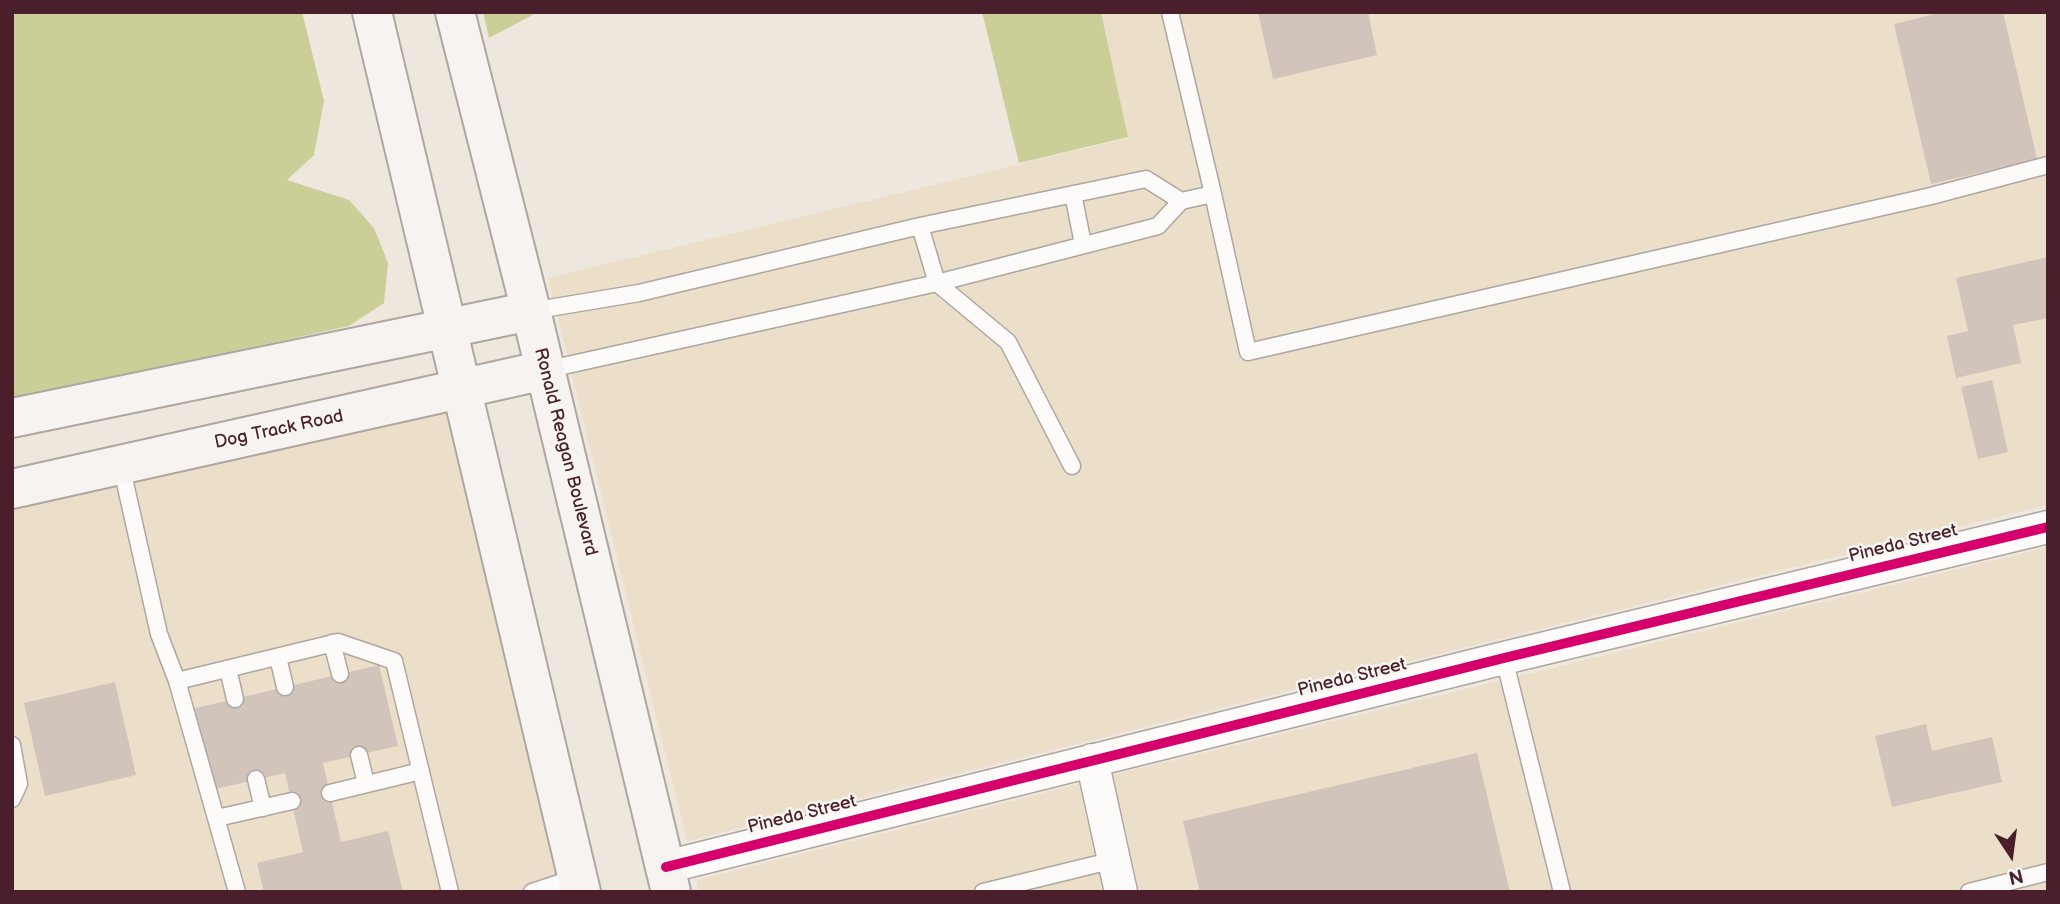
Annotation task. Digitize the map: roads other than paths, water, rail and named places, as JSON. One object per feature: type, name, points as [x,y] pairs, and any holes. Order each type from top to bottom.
[{"type":"main road","points":[[372,12],[579,884]]},
{"type":"main road","name":"Ronald Reagan Boulevard","points":[[455,12],[531,311],[669,880]]},
{"type":"main road","points":[[12,418],[531,311]]},
{"type":"main road","name":"Dog Track Road","points":[[12,489],[545,370]]},
{"type":"street","name":"Pineda Street","points":[[669,880],[1092,760],[2048,527]]},
{"type":"street","points":[[1092,760],[1121,892]]},
{"type":"lane","points":[[1170,12],[1248,352],[1918,199],[2048,165]]},
{"type":"lane","points":[[531,311],[639,293],[920,226],[1146,179],[1181,201]]},
{"type":"lane","points":[[1073,194],[1083,244]]},
{"type":"lane","points":[[545,370],[937,283],[1158,226],[1181,201],[1213,194]]},
{"type":"lane","points":[[920,226],[937,283],[1008,342],[1072,466]]},
{"type":"lane","points":[[121,465],[159,634],[177,681],[237,892]]},
{"type":"lane","points":[[177,681],[338,642],[394,661],[450,892]]},
{"type":"lane","points":[[332,643],[340,674]]},
{"type":"lane","points":[[278,657],[285,687]]},
{"type":"lane","points":[[1504,658],[1562,892]]},
{"type":"lane","points":[[228,669],[235,699]]},
{"type":"lane","points":[[12,745],[19,784],[12,799]]},
{"type":"lane","points":[[359,755],[366,783]]},
{"type":"lane","points":[[330,793],[421,771]]},
{"type":"lane","points":[[256,779],[262,808]]},
{"type":"lane","points":[[217,818],[292,801]]},
{"type":"lane","points":[[983,892],[1114,860]]},
{"type":"lane","points":[[1969,892],[2048,872]]},
{"type":"lane","points":[[532,892],[579,884]]}]
